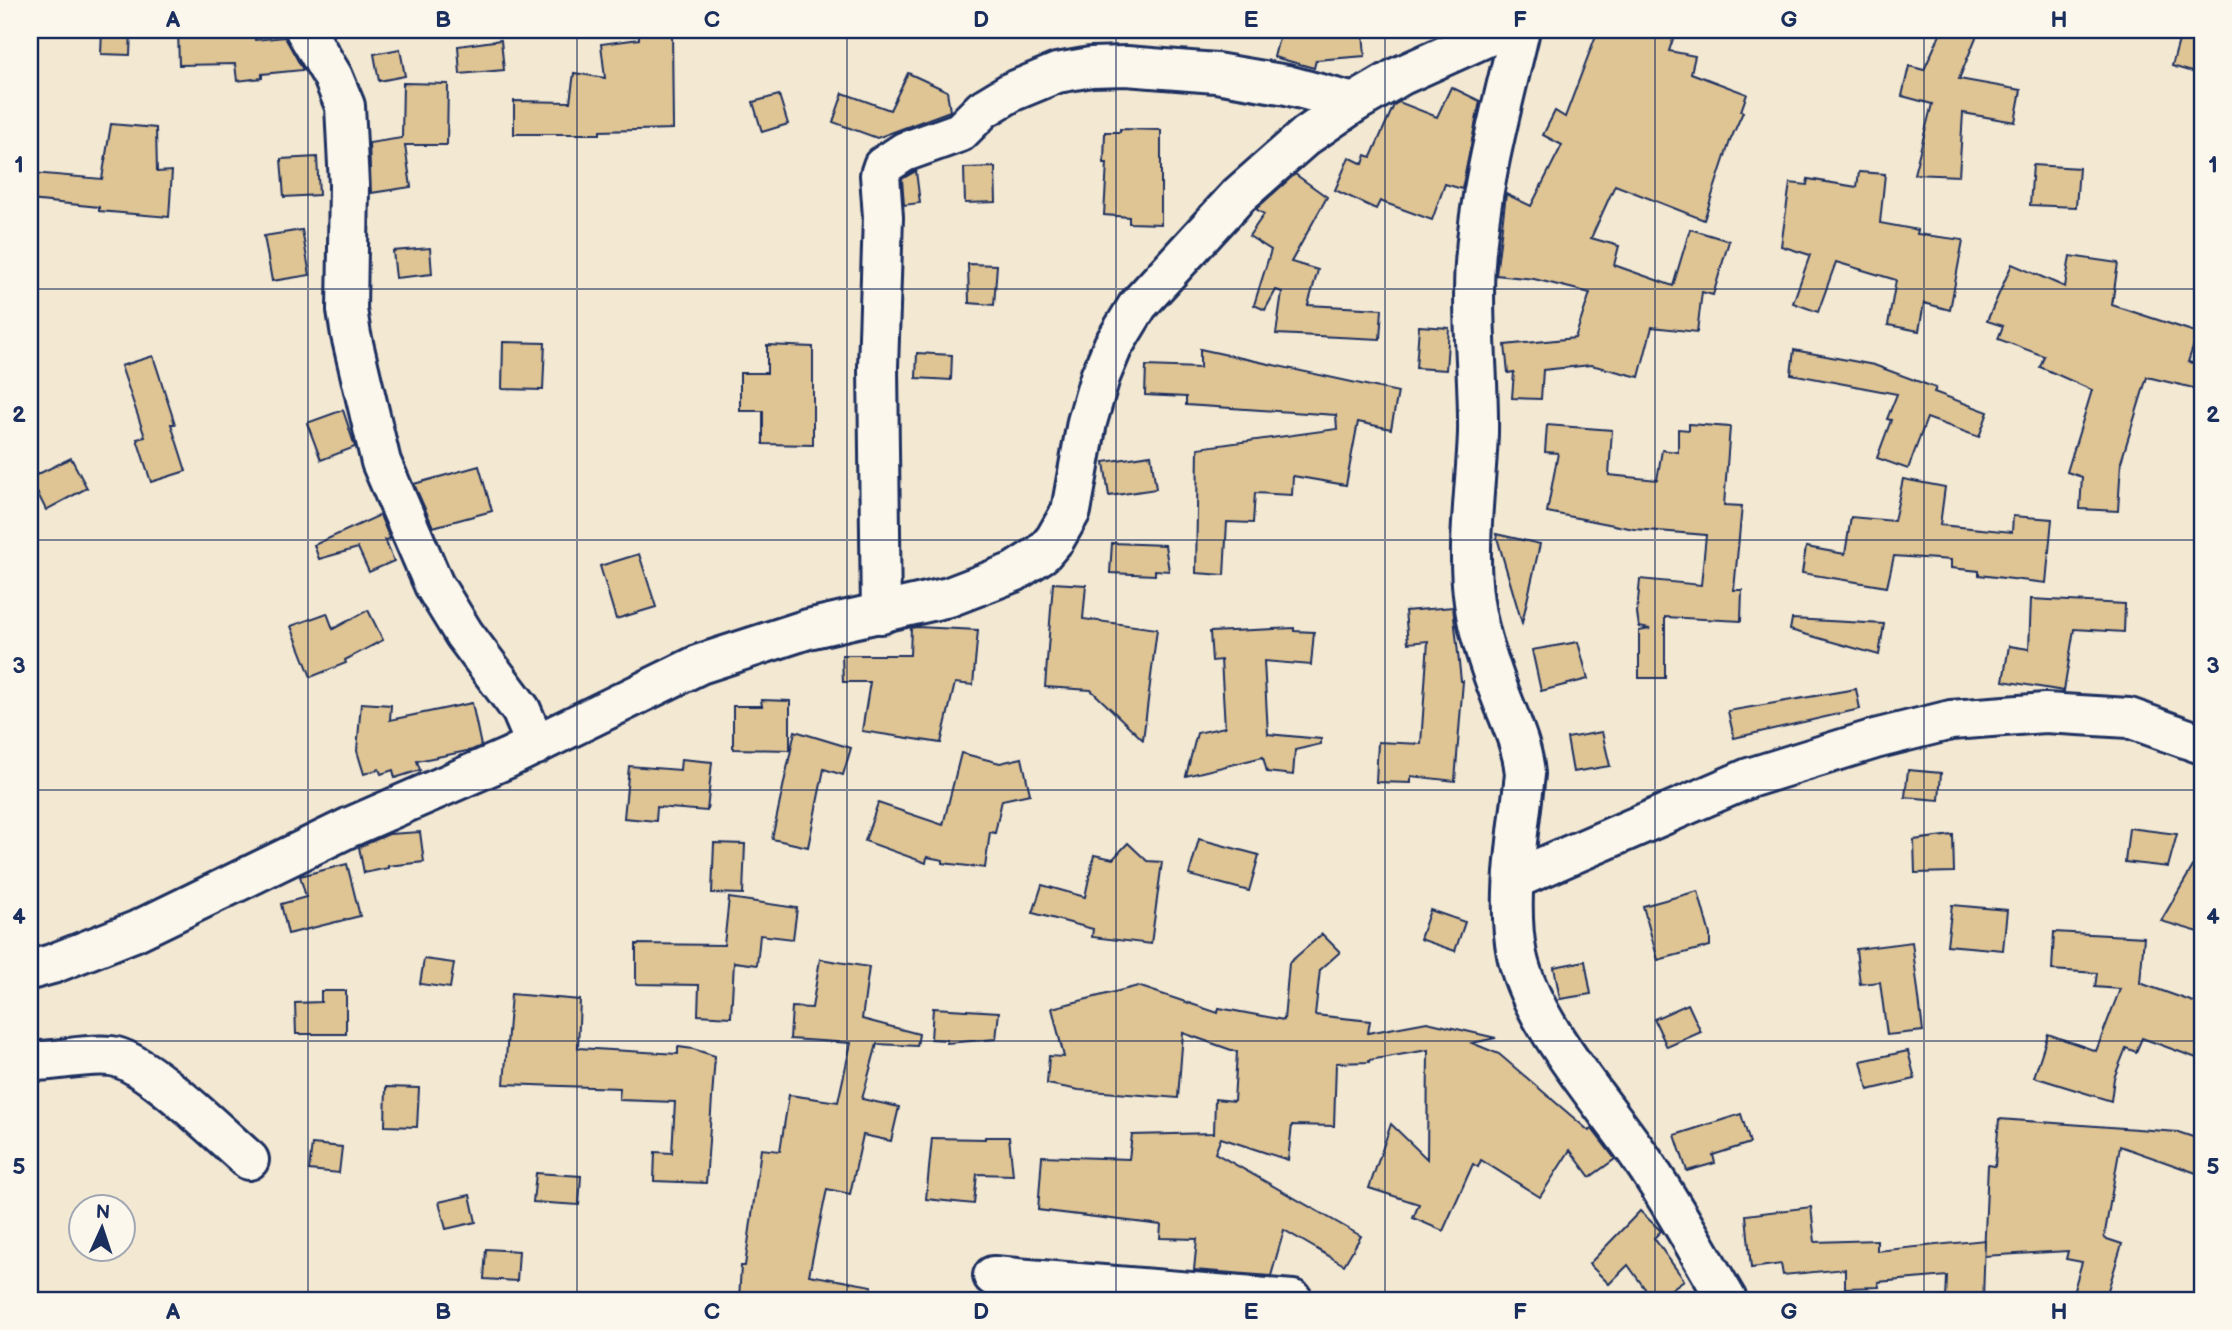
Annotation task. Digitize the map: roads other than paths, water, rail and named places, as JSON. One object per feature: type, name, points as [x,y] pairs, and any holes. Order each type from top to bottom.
[{"type":"street","points":[[305,30],[345,106],[349,185],[347,310],[381,462],[434,585],[464,634],[521,710],[536,745]]},
{"type":"street","points":[[30,970],[136,931],[350,827],[536,745],[700,664],[808,629],[949,597],[1014,572],[1043,553],[1055,539],[1071,511],[1087,422],[1100,377],[1113,346],[1138,304],[1239,195],[1306,135],[1401,76],[1502,30]]},
{"type":"street","points":[[1520,30],[1488,167],[1478,228],[1473,308],[1478,428],[1472,568],[1479,631],[1491,671],[1524,757],[1525,774],[1512,914],[1517,956],[1530,995],[1566,1055],[1643,1160],[1727,1300]]},
{"type":"street","points":[[881,614],[878,367],[883,225],[880,175],[884,166],[904,152],[960,132],[983,109],[1011,92],[1057,73],[1091,67],[1126,66],[1216,73],[1287,85],[1354,103]]},
{"type":"street","points":[[1515,879],[1749,778],[1875,738],[1951,720],[2045,713],[2129,718],[2202,744]]},
{"type":"street","points":[[30,1061],[95,1055],[130,1061],[188,1106],[248,1160]]},
{"type":"street","points":[[993,1276],[1293,1300]]}]
